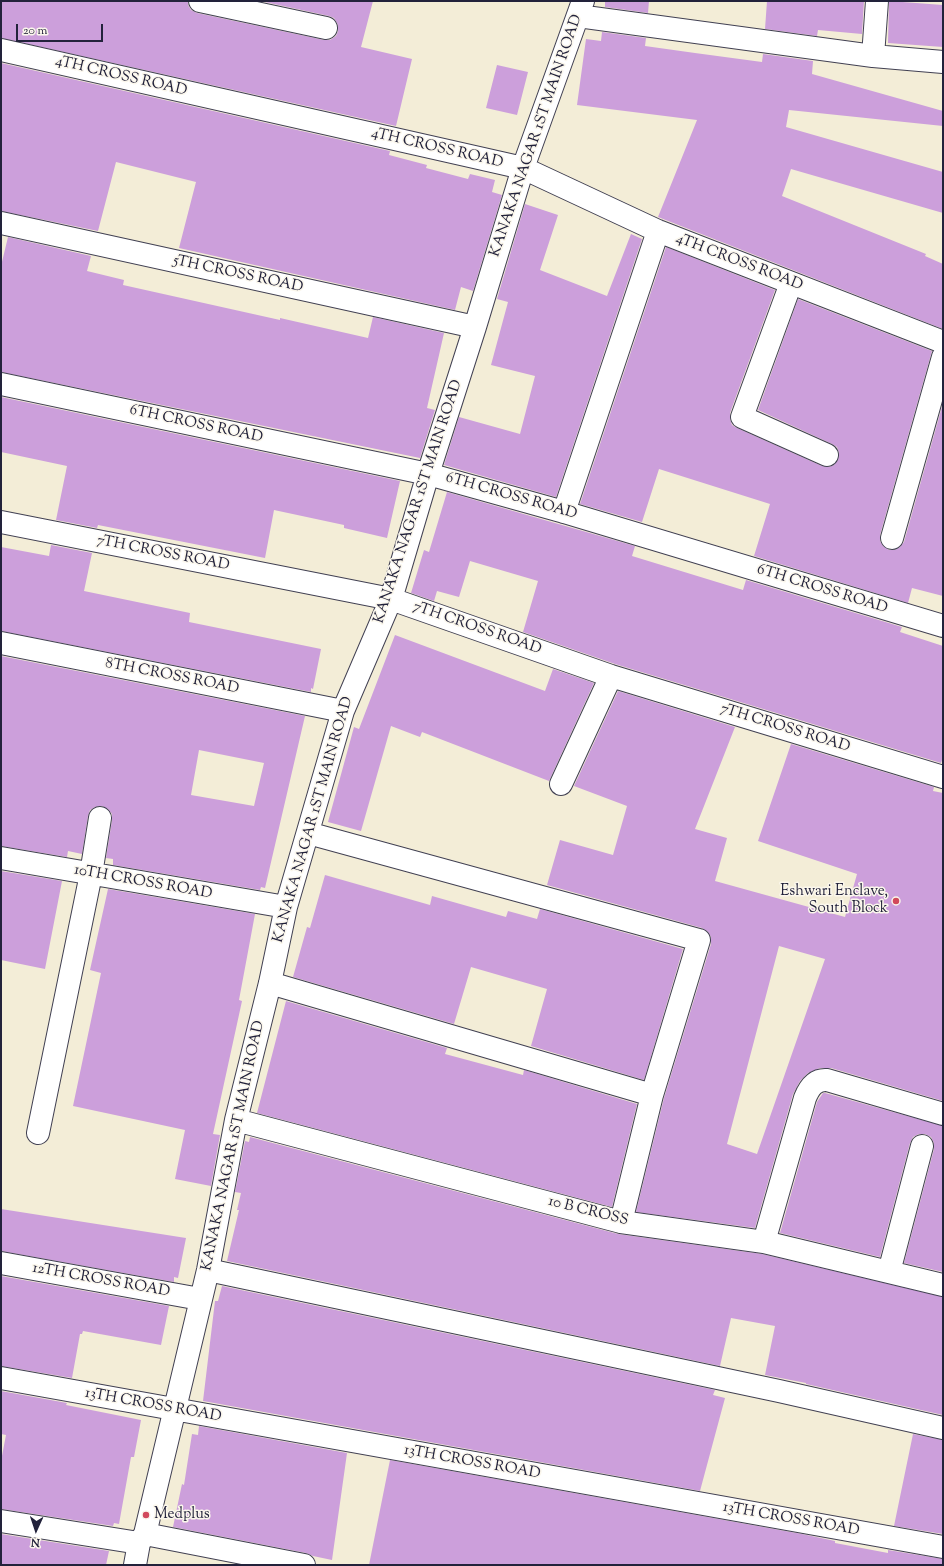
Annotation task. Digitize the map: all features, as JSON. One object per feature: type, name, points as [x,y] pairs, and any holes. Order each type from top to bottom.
[{"type":"street","points":[[200,1],[326,28]]},
{"type":"street","points":[[873,56],[877,1]]},
{"type":"street","points":[[581,8],[873,56],[943,62]]},
{"type":"street","name":"KANAKA NAGAR 1ST MAIN ROAD","points":[[135,1565],[175,1410],[208,1270],[236,1120],[270,983],[286,907],[343,711],[390,599],[523,168],[581,8]]},
{"type":"street","name":"4TH CROSS ROAD","points":[[1,50],[523,168],[658,232],[943,342]]},
{"type":"street","name":"5TH CROSS ROAD","points":[[1,223],[475,327]]},
{"type":"street","points":[[564,512],[658,232]]},
{"type":"street","points":[[791,283],[742,417],[827,455]]},
{"type":"street","points":[[892,538],[943,357]]},
{"type":"street","name":"6TH CROSS ROAD","points":[[1,384],[428,474],[564,512],[943,626]]},
{"type":"street","name":"7TH CROSS ROAD","points":[[1,522],[390,599],[611,676],[943,777]]},
{"type":"street","name":"8TH CROSS ROAD","points":[[1,643],[343,711]]},
{"type":"street","points":[[561,784],[611,676]]},
{"type":"street","points":[[38,1133],[91,874],[100,818]]},
{"type":"street","points":[[308,832],[699,940],[652,1095],[621,1222]]},
{"type":"street","name":"10TH CROSS ROAD","points":[[1,858],[286,907]]},
{"type":"street","points":[[270,983],[652,1095]]},
{"type":"street","points":[[764,1242],[805,1098],[814,1084],[821,1079],[827,1080],[943,1114]]},
{"type":"street","name":"10 B CROSS","points":[[236,1120],[621,1222],[764,1242],[943,1285]]},
{"type":"street","points":[[889,1272],[922,1146]]},
{"type":"street","name":"12TH CROSS ROAD","points":[[1,1263],[200,1299]]},
{"type":"street","points":[[208,1270],[779,1391],[943,1428]]},
{"type":"street","name":"13TH CROSS ROAD","points":[[1,1378],[943,1547]]},
{"type":"street","points":[[1,1521],[142,1539],[304,1565]]},
{"type":"building","points":[[1,1],[188,1],[188,5],[191,10],[197,13],[330,40],[336,36],[338,31],[338,25],[334,18],[260,1],[373,1],[361,47],[412,59],[396,126],[1,38]]},
{"type":"building","points":[[605,1],[649,1],[648,13],[605,7]]},
{"type":"building","points":[[767,1],[864,1],[862,34],[818,30],[817,36],[765,29]]},
{"type":"building","points":[[889,1],[943,5],[943,47],[888,43]]},
{"type":"building","points":[[602,32],[646,38],[645,46],[695,53],[762,62],[763,54],[813,61],[812,74],[943,111],[943,126],[789,110],[786,127],[943,172],[943,213],[791,169],[782,196],[926,254],[925,256],[943,264],[943,329],[658,217],[697,120],[577,105],[586,39],[601,41]]},
{"type":"building","points":[[1,63],[390,151],[389,155],[427,165],[426,168],[468,179],[470,174],[495,180],[492,192],[502,195],[473,291],[461,287],[455,310],[179,248],[196,182],[116,162],[98,231],[1,211]]},
{"type":"building","points":[[497,65],[528,72],[517,115],[486,108]]},
{"type":"building","points":[[525,204],[558,215],[540,270],[607,296],[631,234],[642,239],[556,497],[444,465],[459,417],[520,434],[535,376],[491,365],[508,302],[497,299]]},
{"type":"building","points":[[8,237],[91,256],[87,271],[124,280],[123,285],[280,320],[280,318],[368,338],[373,317],[444,333],[427,408],[435,410],[420,458],[1,372],[1,266]]},
{"type":"building","points":[[666,247],[775,290],[730,413],[730,419],[732,425],[737,428],[822,466],[829,467],[834,465],[838,460],[839,453],[837,447],[758,410],[798,299],[932,351],[880,535],[880,541],[883,546],[889,550],[895,550],[904,542],[943,403],[943,596],[912,588],[908,603],[754,556],[770,504],[659,469],[642,522],[580,504]]},
{"type":"building","points":[[1,397],[400,481],[387,538],[344,528],[344,525],[274,510],[265,558],[98,525],[97,528],[56,520],[67,466],[1,452]]},
{"type":"building","points":[[447,492],[635,546],[632,556],[743,590],[746,580],[902,627],[900,632],[943,646],[943,757],[941,763],[615,664],[523,632],[538,581],[470,561],[459,597],[437,591],[434,601],[411,593],[424,550],[429,552]]},
{"type":"building","points":[[51,545],[92,553],[84,591],[190,613],[189,622],[321,649],[313,689],[311,688],[311,692],[1,631],[1,547],[49,556]]},
{"type":"building","points":[[395,635],[545,691],[553,669],[594,683],[549,781],[422,732],[420,737],[391,726],[361,831],[328,822],[354,727],[359,729]]},
{"type":"building","points":[[1,656],[305,716],[265,888],[261,887],[260,890],[113,865],[113,859],[106,858],[112,814],[108,809],[102,806],[95,807],[90,810],[82,854],[68,851],[67,857],[1,846]],"holes":[[[199,750],[264,763],[254,806],[191,795]]]},
{"type":"building","points":[[618,691],[735,727],[695,829],[727,838],[715,881],[845,917],[857,874],[758,841],[791,744],[934,787],[933,791],[943,793],[943,1101],[831,1068],[820,1068],[808,1073],[800,1081],[793,1094],[755,1228],[636,1212],[664,1098],[711,944],[711,937],[708,932],[702,928],[547,885],[560,840],[613,855],[627,806],[574,786]],"holes":[[[779,946],[825,959],[757,1154],[727,1144]]]},
{"type":"building","points":[[1,871],[62,881],[45,969],[1,960]]},
{"type":"building","points":[[325,875],[430,905],[432,896],[506,917],[508,911],[537,919],[540,909],[683,949],[644,1080],[531,1046],[547,989],[471,967],[454,1024],[293,977],[307,927],[310,928]]},
{"type":"building","points":[[108,889],[255,914],[239,1000],[242,1001],[213,1134],[220,1135],[211,1186],[175,1179],[185,1130],[73,1106],[101,973],[90,970]]},
{"type":"building","points":[[286,1001],[447,1048],[445,1054],[523,1075],[524,1070],[637,1104],[612,1207],[257,1113]]},
{"type":"building","points":[[823,1093],[943,1126],[943,1272],[904,1263],[934,1149],[934,1143],[931,1137],[925,1134],[919,1134],[913,1137],[910,1143],[880,1257],[780,1233],[817,1102]]},
{"type":"building","points":[[250,1137],[618,1234],[762,1254],[943,1297],[943,1415],[765,1375],[775,1326],[731,1318],[720,1366],[227,1261],[239,1210],[237,1210],[241,1193],[235,1192],[245,1141],[249,1142]]},
{"type":"building","points":[[1,1209],[186,1238],[178,1278],[174,1277],[174,1282],[1,1251]]},
{"type":"building","points":[[1,1276],[169,1306],[161,1345],[83,1331],[82,1334],[80,1334],[72,1378],[1,1366]]},
{"type":"building","points":[[222,1286],[715,1390],[713,1395],[725,1398],[700,1491],[203,1401],[215,1301],[218,1301]]},
{"type":"building","points":[[1,1391],[67,1403],[66,1405],[141,1420],[134,1457],[131,1457],[119,1524],[114,1523],[113,1526],[1,1509],[1,1461],[6,1435],[1,1434]]},
{"type":"building","points":[[199,1426],[347,1453],[332,1560],[306,1553],[173,1527],[182,1484],[184,1485],[192,1434],[198,1435]]},
{"type":"building","points":[[913,1434],[943,1440],[943,1534],[894,1526]]},
{"type":"building","points":[[390,1460],[802,1534],[835,1541],[835,1543],[888,1553],[888,1550],[943,1559],[943,1565],[369,1565]]},
{"type":"building","points":[[1,1534],[109,1551],[106,1565],[1,1565]]},
{"type":"place","name":"Eshwari Enclave, South Block","points":[[896,901]]},
{"type":"place","name":"Medplus","points":[[146,1515]]}]
